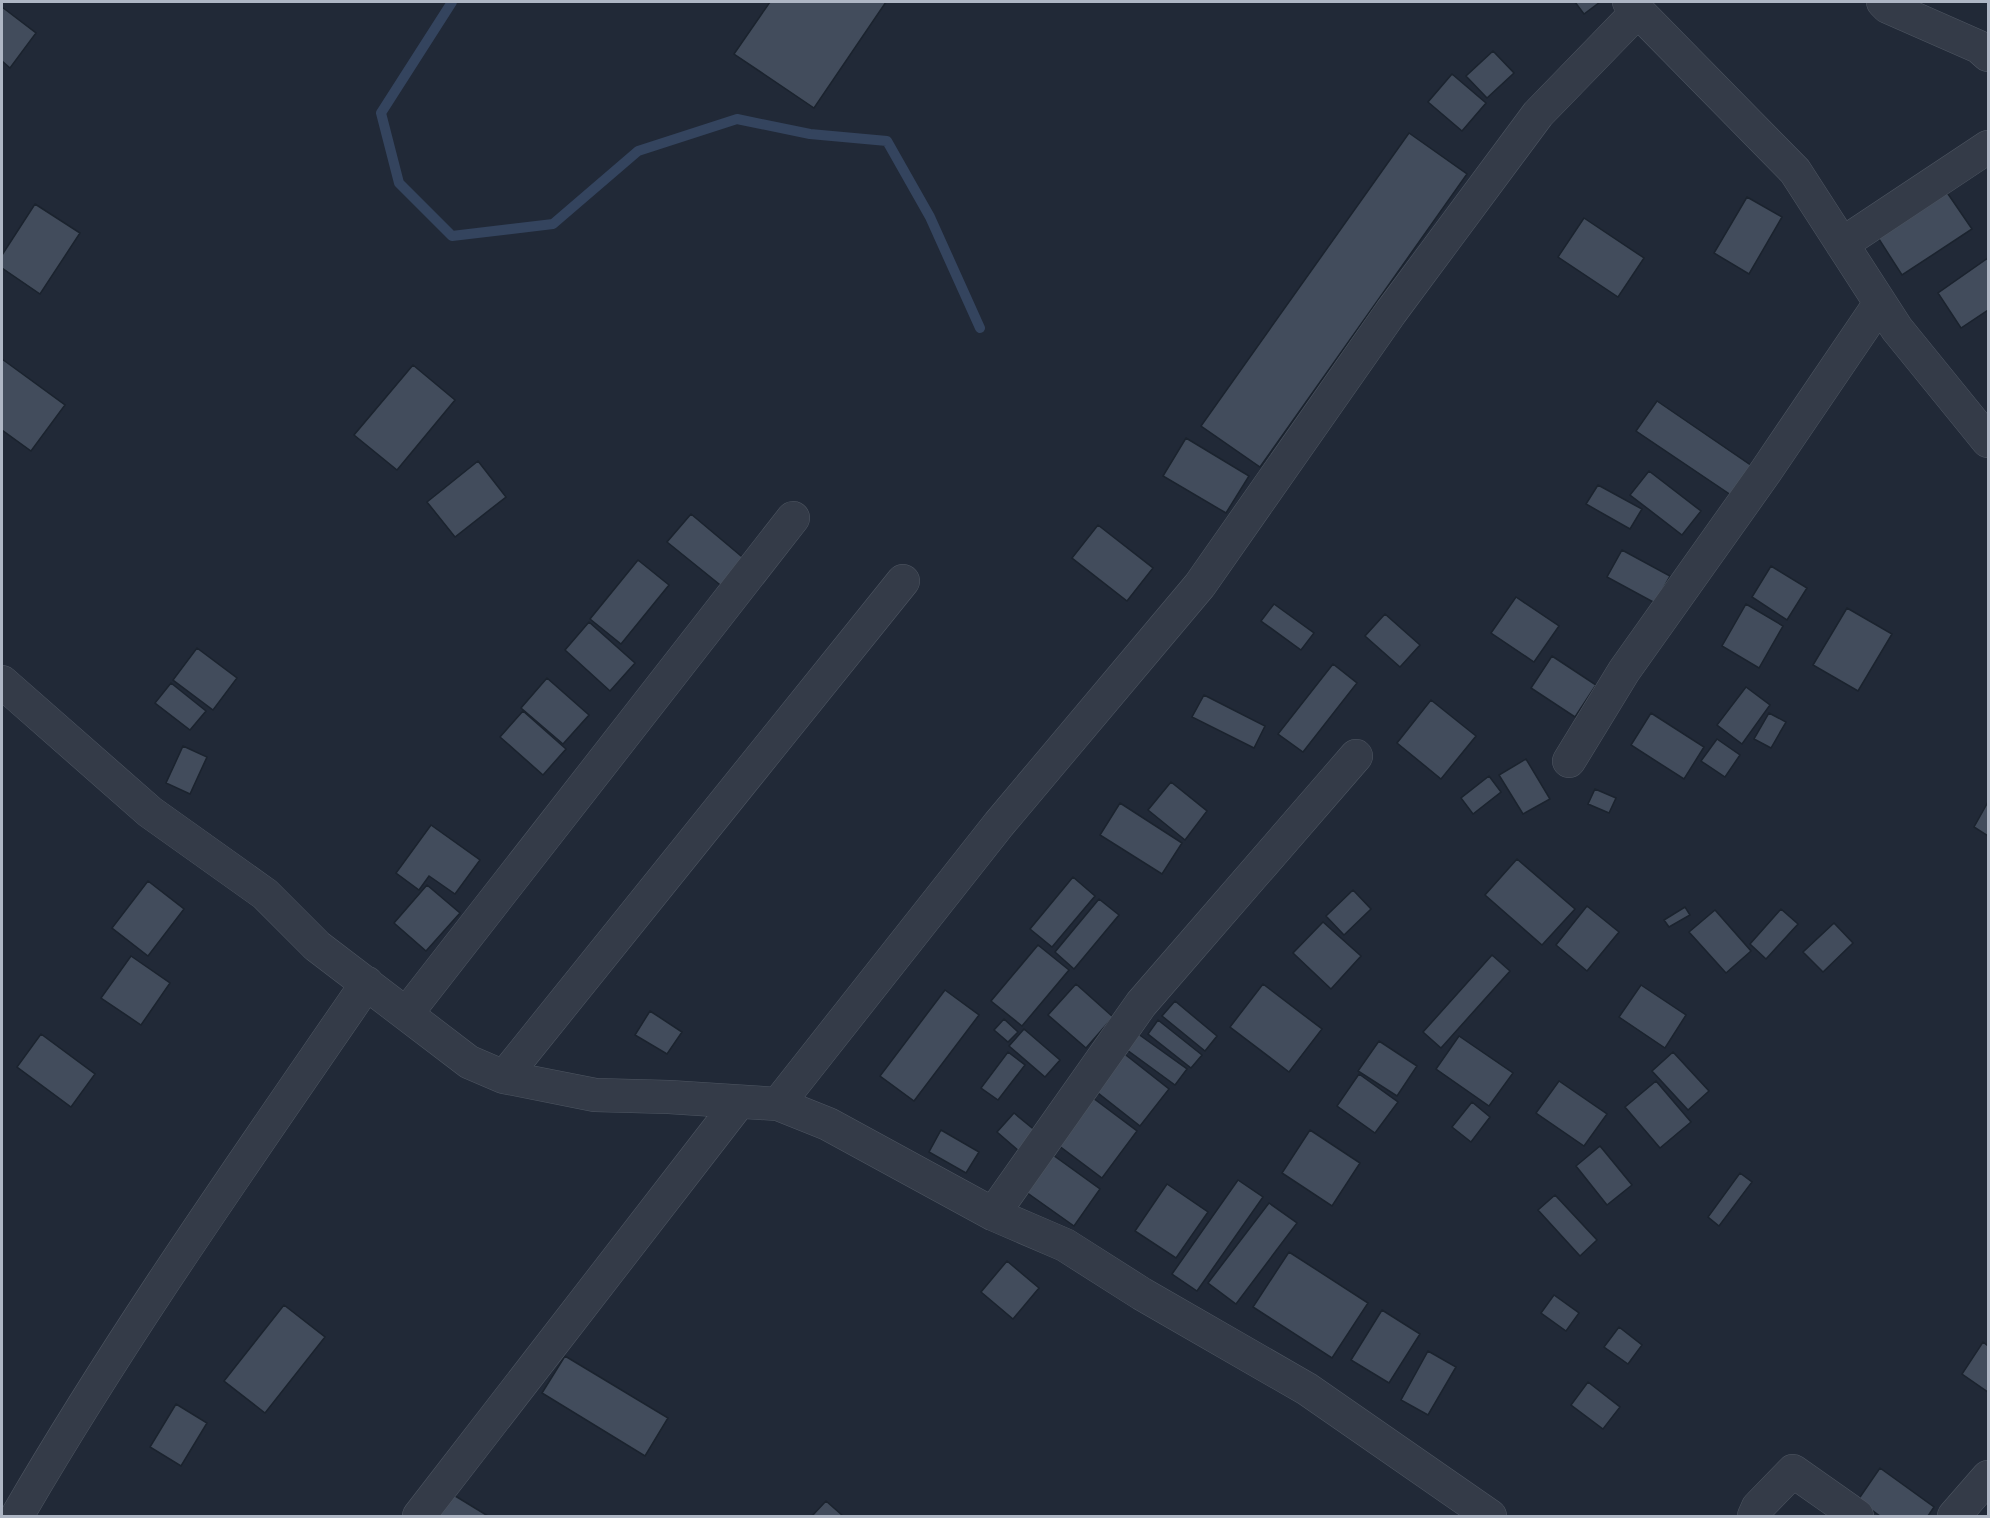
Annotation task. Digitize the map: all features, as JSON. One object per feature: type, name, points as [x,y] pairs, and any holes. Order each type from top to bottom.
[{"type":"street","points":[[1883,2],[1888,7],[1979,47],[1989,55]]},
{"type":"street","points":[[777,1104],[999,824],[1200,585],[1391,312],[1538,114],[1633,6],[1795,171],[1897,329],[1989,441]]},
{"type":"street","points":[[1842,244],[1989,147]]},
{"type":"street","points":[[1569,761],[1624,670],[1766,471],[1880,303]]},
{"type":"street","points":[[407,1013],[794,518]]},
{"type":"street","points":[[504,1077],[903,581]]},
{"type":"street","points":[[2,682],[150,812],[265,894],[317,946],[469,1062],[504,1077],[595,1095],[777,1104],[828,1124],[993,1214],[1065,1245],[1142,1294],[1307,1389],[1490,1516]]},
{"type":"street","points":[[993,1214],[1141,1004],[1356,756]]},
{"type":"street","points":[[17,1516],[57,1447],[202,1225],[367,983]]},
{"type":"street","points":[[418,1516],[739,1102]]},
{"type":"street","points":[[1754,1516],[1758,1507],[1793,1471],[1857,1516]]},
{"type":"street","points":[[1954,1516],[1989,1477]]},
{"type":"building","points":[[770,2],[886,2],[814,108],[734,54]]},
{"type":"building","points":[[1575,2],[1600,2],[1584,14]]},
{"type":"building","points":[[2,7],[36,33],[10,68],[2,61]]},
{"type":"building","points":[[1493,51],[1514,73],[1487,98],[1466,76]]},
{"type":"building","points":[[1452,74],[1486,103],[1462,131],[1428,102]]},
{"type":"building","points":[[1409,133],[1467,174],[1260,467],[1201,426]]},
{"type":"building","points":[[1946,191],[1972,229],[1902,275],[1877,236]]},
{"type":"building","points":[[1747,197],[1782,217],[1749,274],[1714,253]]},
{"type":"building","points":[[35,204],[80,233],[40,294],[2,268],[2,255]]},
{"type":"building","points":[[1584,218],[1644,258],[1618,297],[1558,257]]},
{"type":"building","points":[[1988,258],[1988,310],[1961,328],[1938,293]]},
{"type":"building","points":[[2,359],[65,405],[31,451],[2,430]]},
{"type":"building","points":[[413,365],[455,400],[397,470],[354,435]]},
{"type":"building","points":[[1657,401],[1752,466],[1731,495],[1636,431]]},
{"type":"building","points":[[1186,438],[1249,476],[1226,513],[1163,476]]},
{"type":"building","points":[[478,461],[506,497],[455,537],[427,502]]},
{"type":"building","points":[[1649,471],[1701,511],[1682,535],[1630,495]]},
{"type":"building","points":[[1598,485],[1642,509],[1630,529],[1586,504]]},
{"type":"building","points":[[691,514],[747,561],[724,588],[667,542]]},
{"type":"building","points":[[1098,525],[1153,568],[1127,601],[1072,558]]},
{"type":"building","points":[[1622,550],[1670,576],[1655,603],[1607,577]]},
{"type":"building","points":[[638,560],[669,585],[621,644],[590,619]]},
{"type":"building","points":[[1771,566],[1807,588],[1787,620],[1752,597]]},
{"type":"building","points":[[1516,597],[1559,626],[1534,662],[1491,633]]},
{"type":"building","points":[[1274,604],[1314,633],[1301,650],[1261,621]]},
{"type":"building","points":[[1746,604],[1783,626],[1759,668],[1722,646]]},
{"type":"building","points":[[1847,608],[1892,634],[1858,691],[1813,665]]},
{"type":"building","points":[[1385,614],[1420,645],[1400,667],[1365,636]]},
{"type":"building","points":[[589,622],[635,663],[610,691],[565,650]]},
{"type":"building","points":[[197,648],[237,678],[213,710],[173,680]]},
{"type":"building","points":[[1552,656],[1596,685],[1575,717],[1531,688]]},
{"type":"building","points":[[1333,664],[1357,683],[1303,752],[1278,734]]},
{"type":"building","points":[[547,678],[589,715],[563,744],[521,708]]},
{"type":"building","points":[[171,683],[206,711],[190,730],[155,703]]},
{"type":"building","points":[[1746,687],[1770,705],[1742,744],[1717,725]]},
{"type":"building","points":[[1204,695],[1265,726],[1254,748],[1192,717]]},
{"type":"building","points":[[1431,700],[1476,736],[1441,779],[1397,743]]},
{"type":"building","points":[[523,711],[566,749],[543,775],[500,737]]},
{"type":"building","points":[[1651,713],[1704,747],[1684,779],[1631,745]]},
{"type":"building","points":[[1769,713],[1786,722],[1771,748],[1754,739]]},
{"type":"building","points":[[1717,739],[1740,755],[1725,777],[1701,761]]},
{"type":"building","points":[[183,746],[207,757],[190,794],[166,783]]},
{"type":"building","points":[[1526,759],[1550,799],[1523,814],[1499,775]]},
{"type":"building","points":[[1489,776],[1501,792],[1473,814],[1461,798]]},
{"type":"building","points":[[1171,782],[1207,811],[1185,840],[1148,810]]},
{"type":"building","points":[[1595,789],[1616,798],[1609,813],[1588,804]]},
{"type":"building","points":[[1988,802],[1988,836],[1974,827]]},
{"type":"building","points":[[1120,803],[1182,843],[1162,874],[1100,835]]},
{"type":"building","points":[[431,825],[480,860],[455,894],[429,876],[419,890],[396,873]]},
{"type":"building","points":[[1517,859],[1575,909],[1542,945],[1485,895]]},
{"type":"building","points":[[1073,877],[1095,896],[1052,947],[1030,929]]},
{"type":"building","points":[[148,881],[184,909],[148,956],[112,928]]},
{"type":"building","points":[[427,885],[460,913],[426,951],[394,923]]},
{"type":"building","points":[[1353,890],[1371,909],[1344,935],[1326,916]]},
{"type":"building","points":[[1099,899],[1119,915],[1074,969],[1055,952]]},
{"type":"building","points":[[1587,906],[1619,932],[1587,971],[1556,945]]},
{"type":"building","points":[[1685,907],[1690,915],[1669,927],[1664,920]]},
{"type":"building","points":[[1781,909],[1798,924],[1766,959],[1750,944]]},
{"type":"building","points":[[1715,910],[1751,951],[1726,973],[1689,932]]},
{"type":"building","points":[[1323,922],[1361,956],[1331,989],[1293,953]]},
{"type":"building","points":[[1834,923],[1853,943],[1823,972],[1803,952]]},
{"type":"building","points":[[1038,945],[1069,970],[1022,1026],[991,1001]]},
{"type":"building","points":[[1492,955],[1510,971],[1441,1048],[1423,1032]]},
{"type":"building","points":[[131,956],[170,983],[141,1025],[101,998]]},
{"type":"building","points":[[1076,984],[1113,1017],[1086,1048],[1048,1015]]},
{"type":"building","points":[[1263,984],[1322,1029],[1289,1072],[1230,1027]]},
{"type":"building","points":[[1641,985],[1686,1015],[1665,1048],[1619,1017]]},
{"type":"building","points":[[945,990],[979,1015],[914,1101],[880,1076]]},
{"type":"building","points":[[1175,1001],[1217,1036],[1205,1051],[1162,1016]]},
{"type":"building","points":[[650,1011],[682,1032],[667,1054],[635,1035]]},
{"type":"building","points":[[1004,1019],[1018,1032],[1008,1042],[994,1030]]},
{"type":"building","points":[[1158,1020],[1202,1055],[1191,1068],[1148,1034]]},
{"type":"building","points":[[1024,1029],[1060,1060],[1045,1077],[1009,1046]]},
{"type":"building","points":[[1134,1031],[1187,1069],[1175,1085],[1123,1047]]},
{"type":"building","points":[[41,1034],[95,1074],[71,1107],[17,1067]]},
{"type":"building","points":[[1459,1036],[1513,1073],[1489,1106],[1436,1069]]},
{"type":"building","points":[[1379,1041],[1417,1066],[1397,1096],[1358,1071]]},
{"type":"building","points":[[1008,1052],[1025,1065],[998,1100],[981,1088]]},
{"type":"building","points":[[1122,1052],[1169,1089],[1140,1126],[1093,1089]]},
{"type":"building","points":[[1673,1052],[1709,1091],[1688,1110],[1652,1071]]},
{"type":"building","points":[[1359,1074],[1398,1102],[1375,1133],[1337,1106]]},
{"type":"building","points":[[1559,1081],[1607,1114],[1584,1146],[1536,1113]]},
{"type":"building","points":[[1656,1081],[1691,1122],[1660,1148],[1625,1107]]},
{"type":"building","points":[[1089,1095],[1137,1131],[1102,1178],[1054,1142]]},
{"type":"building","points":[[1472,1102],[1490,1117],[1471,1142],[1452,1127]]},
{"type":"building","points":[[1014,1113],[1037,1132],[1020,1152],[997,1132]]},
{"type":"building","points":[[941,1130],[979,1152],[966,1173],[929,1152]]},
{"type":"building","points":[[1310,1130],[1360,1163],[1332,1206],[1282,1173]]},
{"type":"building","points":[[1600,1146],[1632,1185],[1607,1205],[1576,1166]]},
{"type":"building","points":[[1046,1150],[1100,1189],[1074,1226],[1019,1187]]},
{"type":"building","points":[[1740,1173],[1752,1182],[1719,1226],[1708,1217]]},
{"type":"building","points":[[1238,1180],[1263,1197],[1197,1291],[1172,1274]]},
{"type":"building","points":[[1167,1184],[1208,1212],[1176,1258],[1135,1231]]},
{"type":"building","points":[[1555,1195],[1597,1240],[1580,1256],[1538,1210]]},
{"type":"building","points":[[1269,1203],[1297,1223],[1236,1304],[1208,1283]]},
{"type":"building","points":[[1289,1252],[1368,1303],[1332,1358],[1253,1307]]},
{"type":"building","points":[[1007,1261],[1039,1288],[1013,1319],[981,1292]]},
{"type":"building","points":[[1554,1295],[1579,1313],[1566,1331],[1541,1313]]},
{"type":"building","points":[[284,1305],[325,1337],[265,1413],[224,1381]]},
{"type":"building","points":[[1382,1310],[1420,1334],[1389,1383],[1351,1360]]},
{"type":"building","points":[[1619,1327],[1642,1345],[1628,1364],[1604,1347]]},
{"type":"building","points":[[1983,1342],[1988,1346],[1988,1392],[1962,1374]]},
{"type":"building","points":[[1428,1351],[1456,1367],[1428,1415],[1401,1400]]},
{"type":"building","points":[[565,1356],[668,1418],[645,1456],[542,1393]]},
{"type":"building","points":[[1588,1382],[1620,1407],[1603,1429],[1571,1405]]},
{"type":"building","points":[[176,1404],[207,1423],[181,1466],[150,1447]]},
{"type":"building","points":[[1880,1468],[1934,1507],[1928,1516],[1880,1516],[1858,1500]]},
{"type":"building","points":[[452,1494],[488,1516],[437,1516]]},
{"type":"building","points":[[826,1501],[843,1516],[812,1516]]},
{"type":"waterway","points":[[452,2],[381,113],[399,183],[452,236],[553,224],[638,151],[737,119],[810,134],[887,141],[930,217],[980,328]]}]
